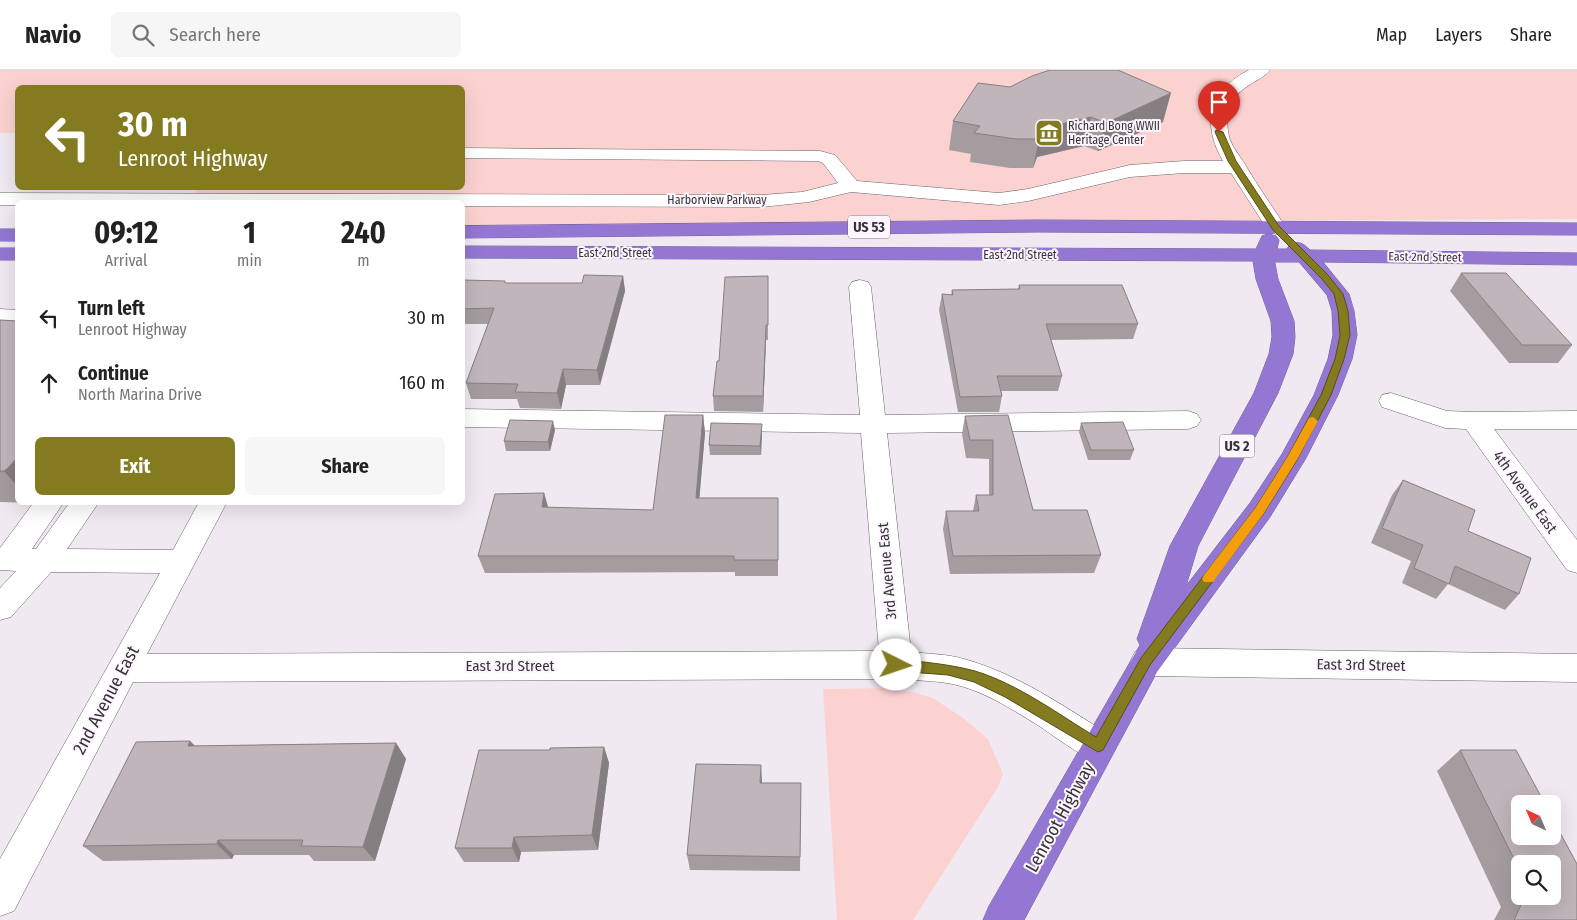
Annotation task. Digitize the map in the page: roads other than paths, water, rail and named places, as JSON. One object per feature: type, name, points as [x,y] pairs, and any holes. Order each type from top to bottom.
[{"type":"highway","name":"East 2nd Street","points":[[465,232],[1038,226],[1577,229]]},
{"type":"highway","name":"Lenroot Highway","points":[[1003,920],[1146,662],[1260,510],[1293,458],[1326,395],[1340,359],[1345,335],[1343,311],[1338,294],[1325,277],[1276,228],[1269,239],[1264,263],[1281,312],[1284,331],[1276,369],[1266,393],[1184,546],[1146,662]]},
{"type":"highway","points":[[0,235],[15,235]]},
{"type":"highway","name":"East 2nd Street","points":[[465,252],[1577,258]]},
{"type":"highway","points":[[0,254],[15,254]]},
{"type":"street","points":[[1262,70],[1235,86],[1222,103],[1218,124],[1222,141],[1276,228]]},
{"type":"street","points":[[465,152],[820,156],[829,159],[851,186]]},
{"type":"street","name":"Harborview Parkway","points":[[0,199],[166,198],[188,193],[761,201],[818,195],[835,188],[851,186],[999,199],[1028,195],[1130,171],[1184,167],[1237,167]]},
{"type":"street","name":"3rd Avenue East","points":[[860,287],[896,665]]},
{"type":"street","points":[[0,316],[15,316]]},
{"type":"street","points":[[1391,401],[1445,419],[1474,422],[1577,420]]},
{"type":"street","points":[[465,418],[873,424],[1188,420]]},
{"type":"street","name":"4th Avenue East","points":[[1474,422],[1577,562]]},
{"type":"street","points":[[4,559],[48,505]]},
{"type":"street","points":[[0,608],[45,559],[83,505]]},
{"type":"street","name":"2nd Avenue East","points":[[0,896],[210,505]]},
{"type":"street","points":[[4,559],[107,562],[180,561]]},
{"type":"street","name":"East 3rd Street","points":[[1146,662],[1577,668]]},
{"type":"street","points":[[896,665],[948,670],[976,677],[1010,692],[1098,746]]},
{"type":"street","name":"East 3rd Street","points":[[124,668],[896,665]]},
{"type":"place","name":"Richard Bong WWII Heritage Center","points":[[1049,133]]}]
